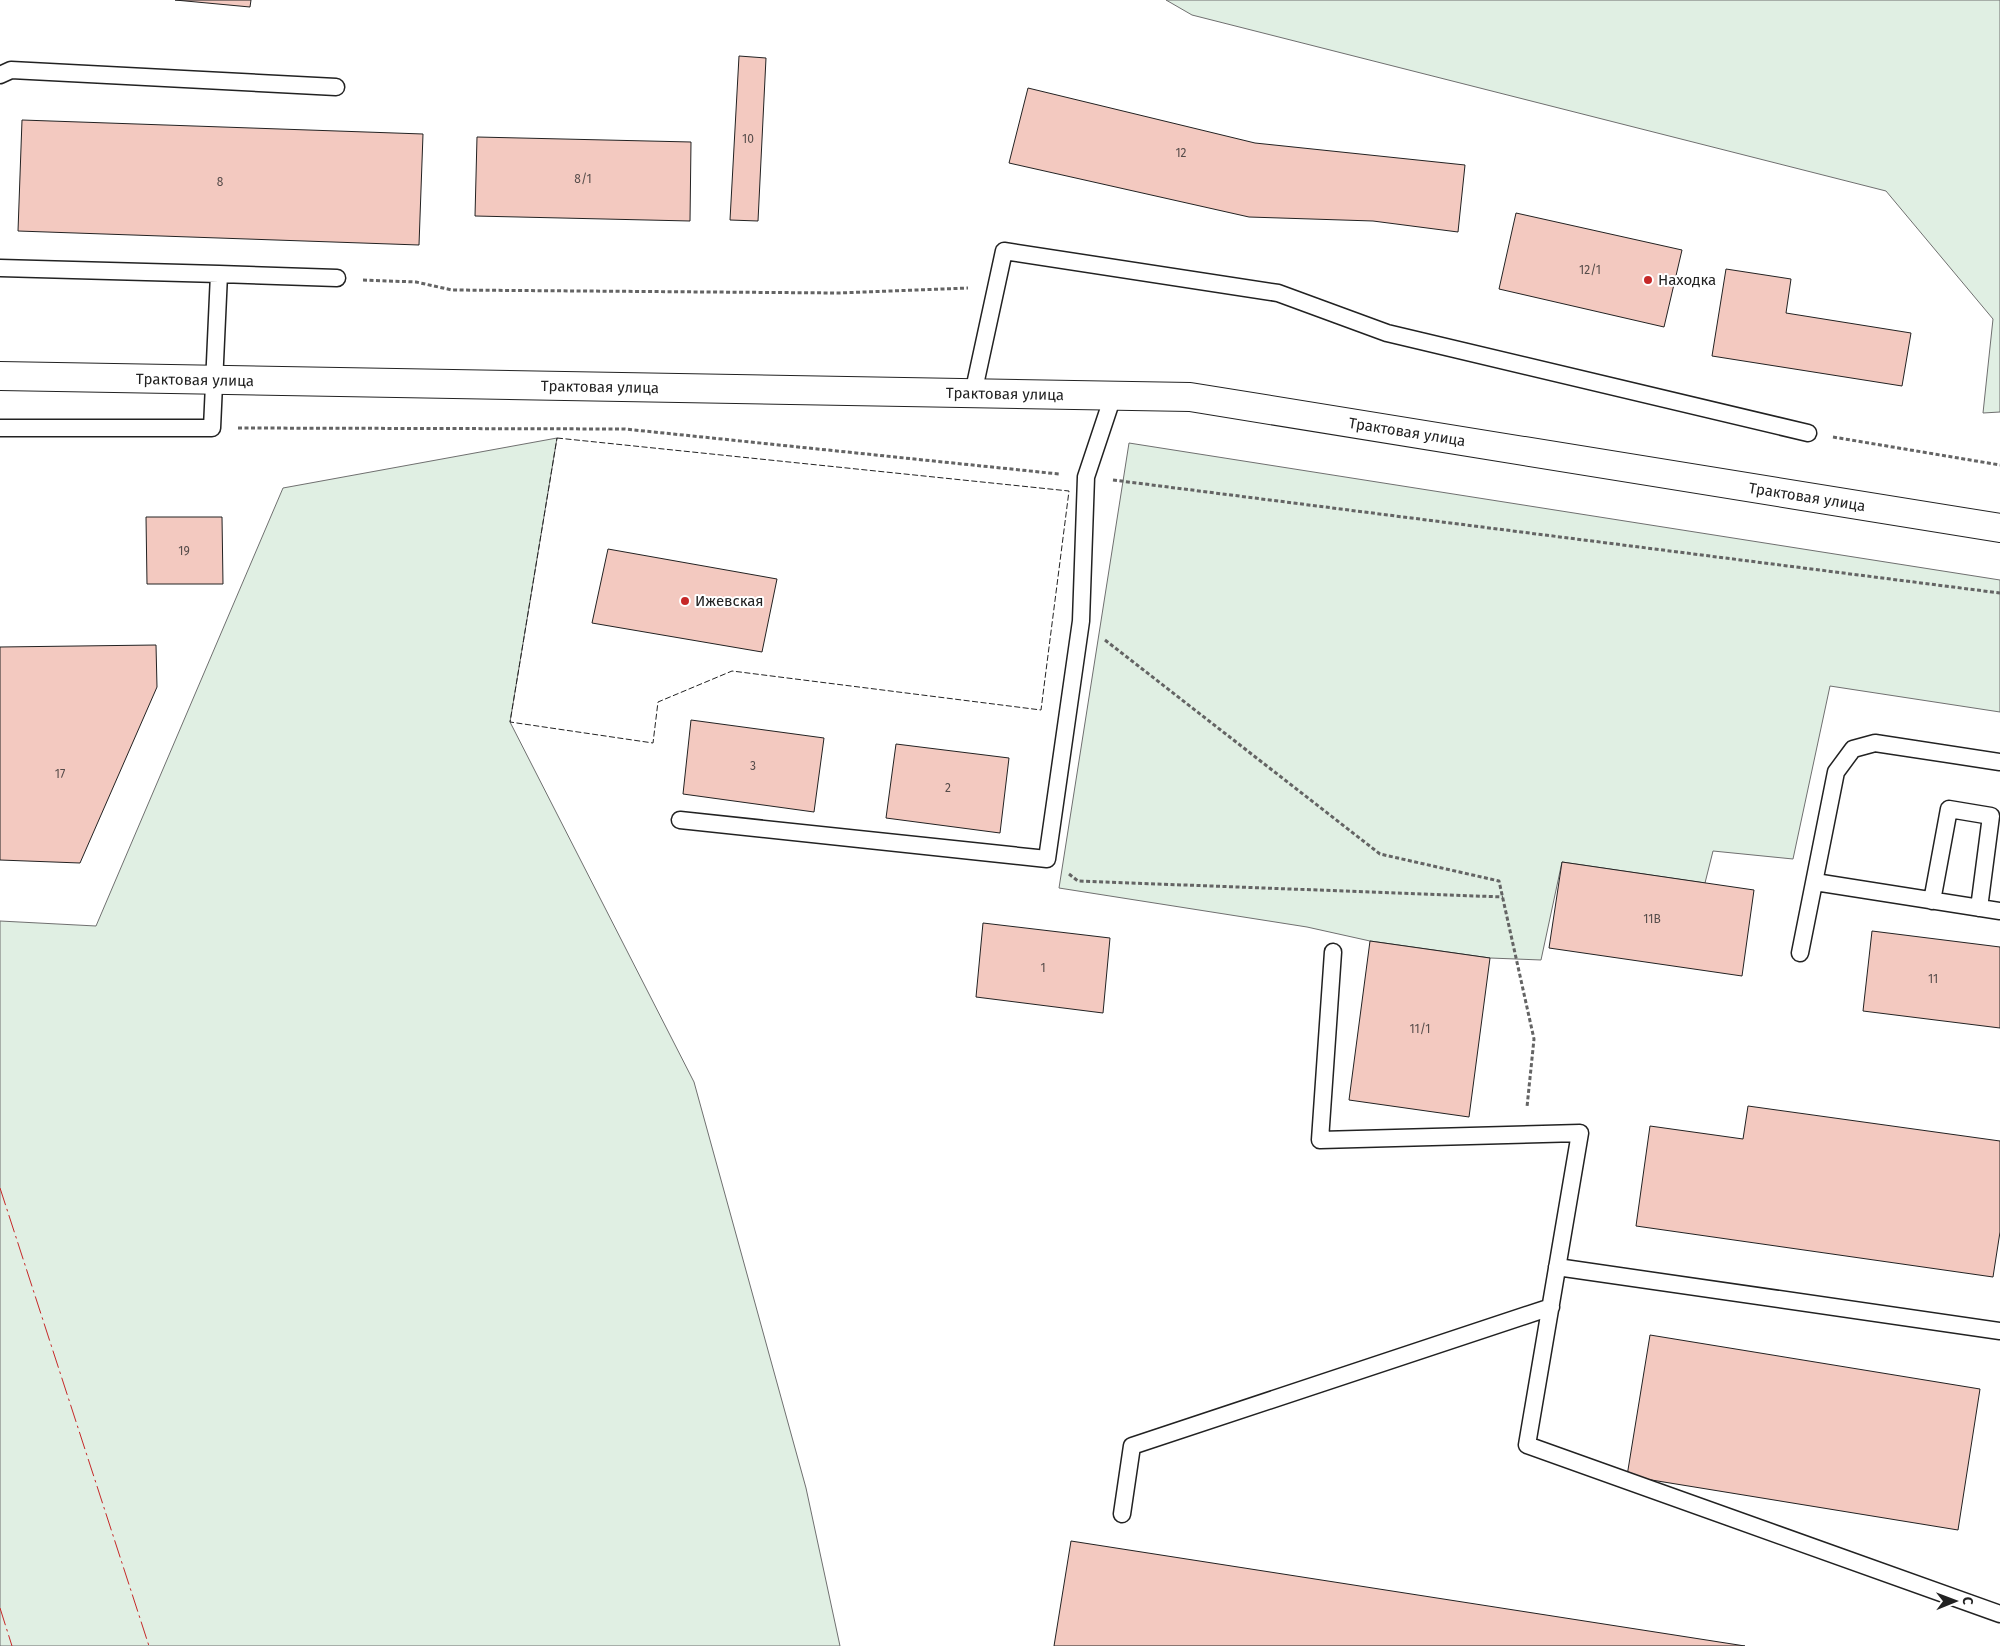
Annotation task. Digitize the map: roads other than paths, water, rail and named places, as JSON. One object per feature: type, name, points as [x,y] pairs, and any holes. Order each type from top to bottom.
[{"type":"street","name":"Трактовая улица","points":[[0,376],[1190,397],[2000,528]]},
{"type":"lane","points":[[0,75],[11,70],[336,87]]},
{"type":"lane","points":[[973,394],[1004,252],[1278,293],[1387,333],[1808,433]]},
{"type":"lane","points":[[0,268],[337,278]]},
{"type":"lane","points":[[0,428],[212,428],[216,380],[219,274]]},
{"type":"lane","points":[[680,820],[1047,859],[1081,621],[1086,477],[1113,396]]},
{"type":"lane","points":[[1800,953],[1836,772],[1852,749],[1875,743],[2000,762]]},
{"type":"lane","points":[[1932,901],[1949,809],[1991,816],[1979,908]]},
{"type":"lane","points":[[1815,882],[2000,911]]},
{"type":"lane","points":[[1333,952],[1320,1140],[1580,1133],[1527,1445],[2000,1614]]},
{"type":"lane","points":[[1557,1267],[2000,1331]]},
{"type":"lane","points":[[1122,1514],[1132,1446],[1551,1306]]},
{"type":"place","name":"Находка","points":[[1648,280]]},
{"type":"place","name":"Ижевская","points":[[685,601]]}]
